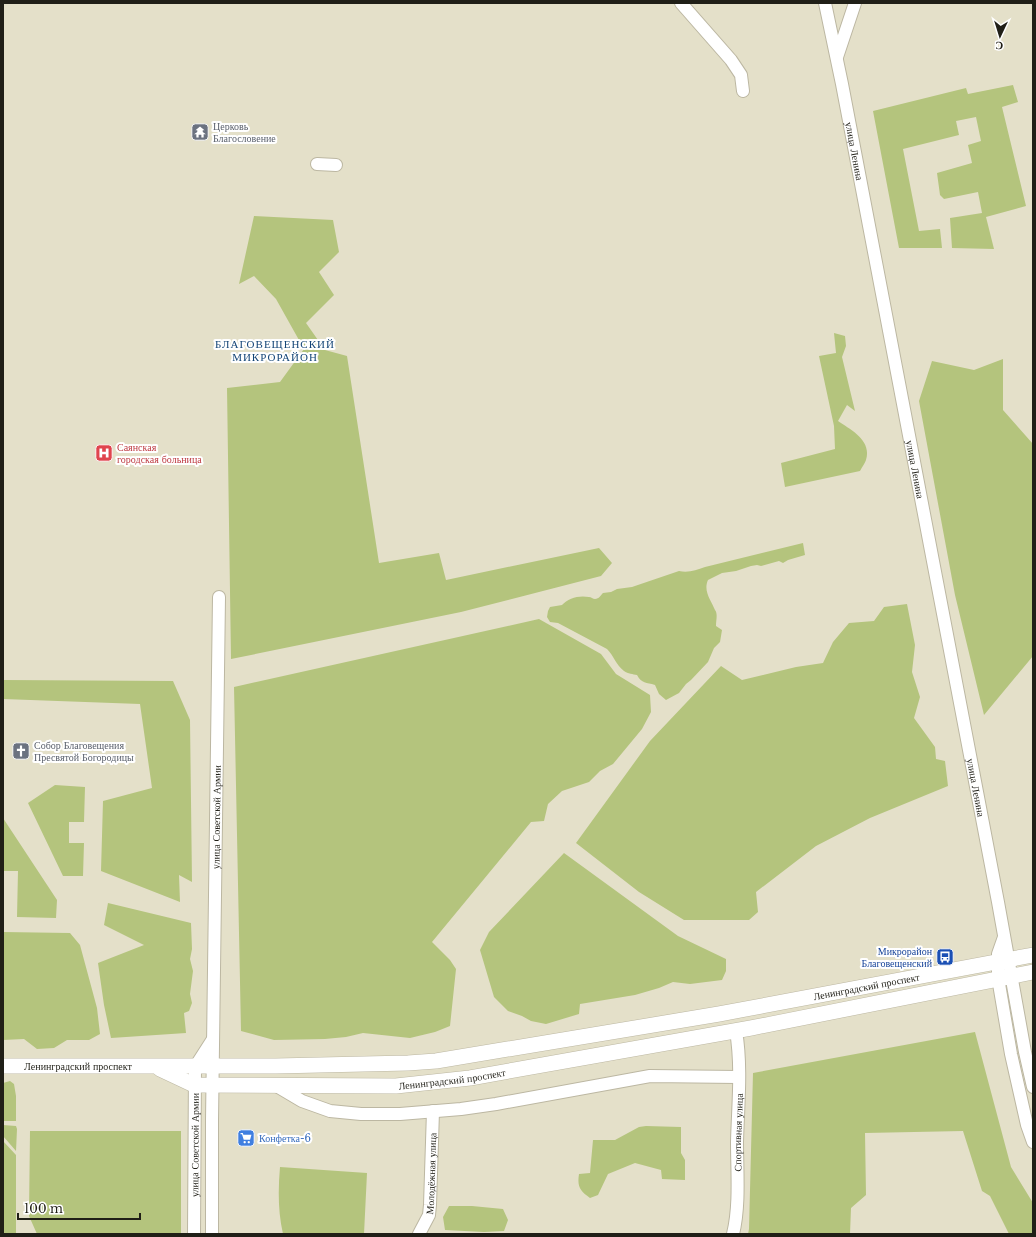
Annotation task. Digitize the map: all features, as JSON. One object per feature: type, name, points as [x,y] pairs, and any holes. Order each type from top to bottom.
[{"type":"main road","name":"Ленинградский проспект","points":[[3,1066],[213,1067],[378,1064],[436,1061],[747,1008],[1033,955]]},
{"type":"main road","name":"Ленинградский проспект","points":[[154,1066],[194,1085],[396,1086],[470,1078],[736,1031],[1033,972]]},
{"type":"main road","points":[[747,1008],[751,1028]]},
{"type":"street","points":[[680,3],[731,60],[741,75],[743,91]]},
{"type":"street","name":"улица Ленина","points":[[825,3],[1004,935],[1003,961],[1012,1061],[1027,1125],[1033,1142]]},
{"type":"street","points":[[836,58],[855,3]]},
{"type":"street","points":[[317,164],[336,165]]},
{"type":"street","name":"улица Советской Армии","points":[[212,1234],[212,1085],[219,597]]},
{"type":"street","name":"улица Ленина","points":[[1005,977],[1033,1087]]},
{"type":"street","name":"Спортивная улица","points":[[733,1234],[736,1210],[738,1077],[738,1041],[736,1031]]},
{"type":"street","name":"улица Советской Армии","points":[[194,1234],[195,1067],[213,1038]]},
{"type":"street","points":[[275,1085],[302,1101],[330,1111],[361,1114],[400,1114],[496,1104],[650,1076],[738,1077]]},
{"type":"street","name":"Молодёжная улица","points":[[419,1234],[429,1215],[433,1111]]},
{"type":"green space","points":[[1013,85],[1018,102],[1002,107],[1026,206],[986,217],[994,249],[952,248],[950,218],[982,213],[978,192],[944,199],[940,195],[937,173],[972,163],[968,145],[981,141],[976,117],[956,121],[959,135],[903,149],[919,231],[940,229],[942,248],[899,248],[873,111],[966,88],[968,94]]},
{"type":"green space","points":[[254,216],[333,220],[339,252],[319,272],[334,295],[306,323],[325,350],[347,356],[379,563],[439,553],[446,580],[599,548],[612,563],[601,576],[461,612],[231,659],[227,388],[280,382],[304,349],[276,299],[254,276],[239,284]]},
{"type":"green space","points":[[834,333],[845,336],[846,346],[842,357],[855,411],[847,405],[838,421],[859,436],[863,441],[867,453],[866,460],[860,471],[785,487],[781,463],[835,449],[834,426],[819,356],[836,353]]},
{"type":"green space","points":[[1003,359],[1003,410],[1033,444],[1033,656],[984,715],[955,595],[919,401],[932,361],[974,370]]},
{"type":"green space","points":[[803,543],[805,555],[783,563],[779,561],[722,573],[708,580],[706,588],[716,613],[716,626],[722,630],[720,642],[714,648],[708,662],[679,693],[666,700],[659,694],[655,685],[644,682],[637,675],[624,671],[607,649],[558,623],[550,622],[547,617],[550,607],[562,605],[574,598],[585,596],[596,599],[603,593],[632,587],[679,571],[692,571]]},
{"type":"green space","points":[[907,604],[915,645],[912,672],[920,697],[914,718],[935,747],[936,759],[945,761],[948,786],[870,818],[816,846],[756,892],[758,912],[749,920],[684,920],[639,892],[576,843],[650,741],[721,666],[742,680],[796,667],[823,663],[833,642],[849,623],[874,621],[884,607]]},
{"type":"green space","points":[[539,619],[601,654],[616,674],[650,695],[651,712],[642,729],[613,764],[600,771],[589,782],[562,791],[548,804],[544,821],[531,822],[432,942],[450,960],[456,969],[450,1026],[435,1032],[410,1038],[363,1033],[346,1037],[325,1039],[274,1040],[241,1031],[234,687]]},
{"type":"green space","points":[[3,680],[173,681],[190,720],[192,882],[179,875],[180,902],[101,871],[103,801],[152,788],[140,704],[3,699]]},
{"type":"green space","points":[[55,785],[85,787],[84,822],[69,822],[69,843],[84,843],[83,876],[63,876],[28,803]]},
{"type":"green space","points":[[3,818],[57,900],[56,918],[17,917],[18,871],[3,871]]},
{"type":"green space","points":[[564,853],[678,936],[726,959],[726,971],[722,980],[690,984],[673,982],[635,995],[580,1004],[579,1014],[546,1024],[531,1021],[508,1011],[494,997],[480,950],[489,932]]},
{"type":"green space","points":[[108,903],[191,923],[192,949],[190,959],[193,971],[190,994],[192,1003],[189,1011],[184,1013],[186,1033],[111,1038],[104,1005],[98,963],[144,945],[104,925]]},
{"type":"green space","points":[[3,932],[70,933],[80,945],[97,1008],[100,1034],[89,1040],[67,1040],[54,1048],[37,1049],[24,1039],[3,1040]]},
{"type":"green space","points":[[975,1032],[1011,1167],[1033,1203],[1033,1234],[1009,1234],[990,1196],[982,1191],[963,1131],[865,1133],[866,1195],[851,1208],[850,1234],[748,1234],[753,1073]]},
{"type":"green space","points":[[10,1081],[14,1084],[16,1096],[16,1121],[3,1121],[3,1083]]},
{"type":"green space","points":[[3,1125],[16,1126],[16,1151],[3,1136]]},
{"type":"green space","points":[[639,1127],[681,1127],[681,1153],[685,1160],[685,1180],[662,1179],[661,1170],[635,1163],[608,1174],[598,1195],[590,1198],[584,1193],[578,1182],[579,1174],[590,1173],[593,1140],[615,1140]]},
{"type":"green space","points":[[30,1131],[181,1131],[181,1234],[37,1234],[29,1216]]},
{"type":"green space","points":[[3,1141],[16,1155],[16,1234],[3,1234]]},
{"type":"green space","points":[[280,1167],[367,1173],[364,1234],[283,1234],[279,1201]]},
{"type":"green space","points":[[449,1206],[472,1206],[503,1209],[508,1220],[504,1231],[484,1232],[445,1230],[443,1217]]},
{"type":"place","name":"Церковь Благословение","points":[[200,132]]},
{"type":"place","name":"Саянская городская больница","points":[[104,453]]},
{"type":"place","name":"Собор Благовещения Пресвятой Богородицы","points":[[21,751]]},
{"type":"place","name":"Микрорайон Благовещенский","points":[[945,957]]},
{"type":"place","name":"Конфетка-6","points":[[246,1138]]},
{"type":"district","name":"БЛАГОВЕЩЕНСКИЙ МИКРОРАЙОН","points":[[275,350]]}]
